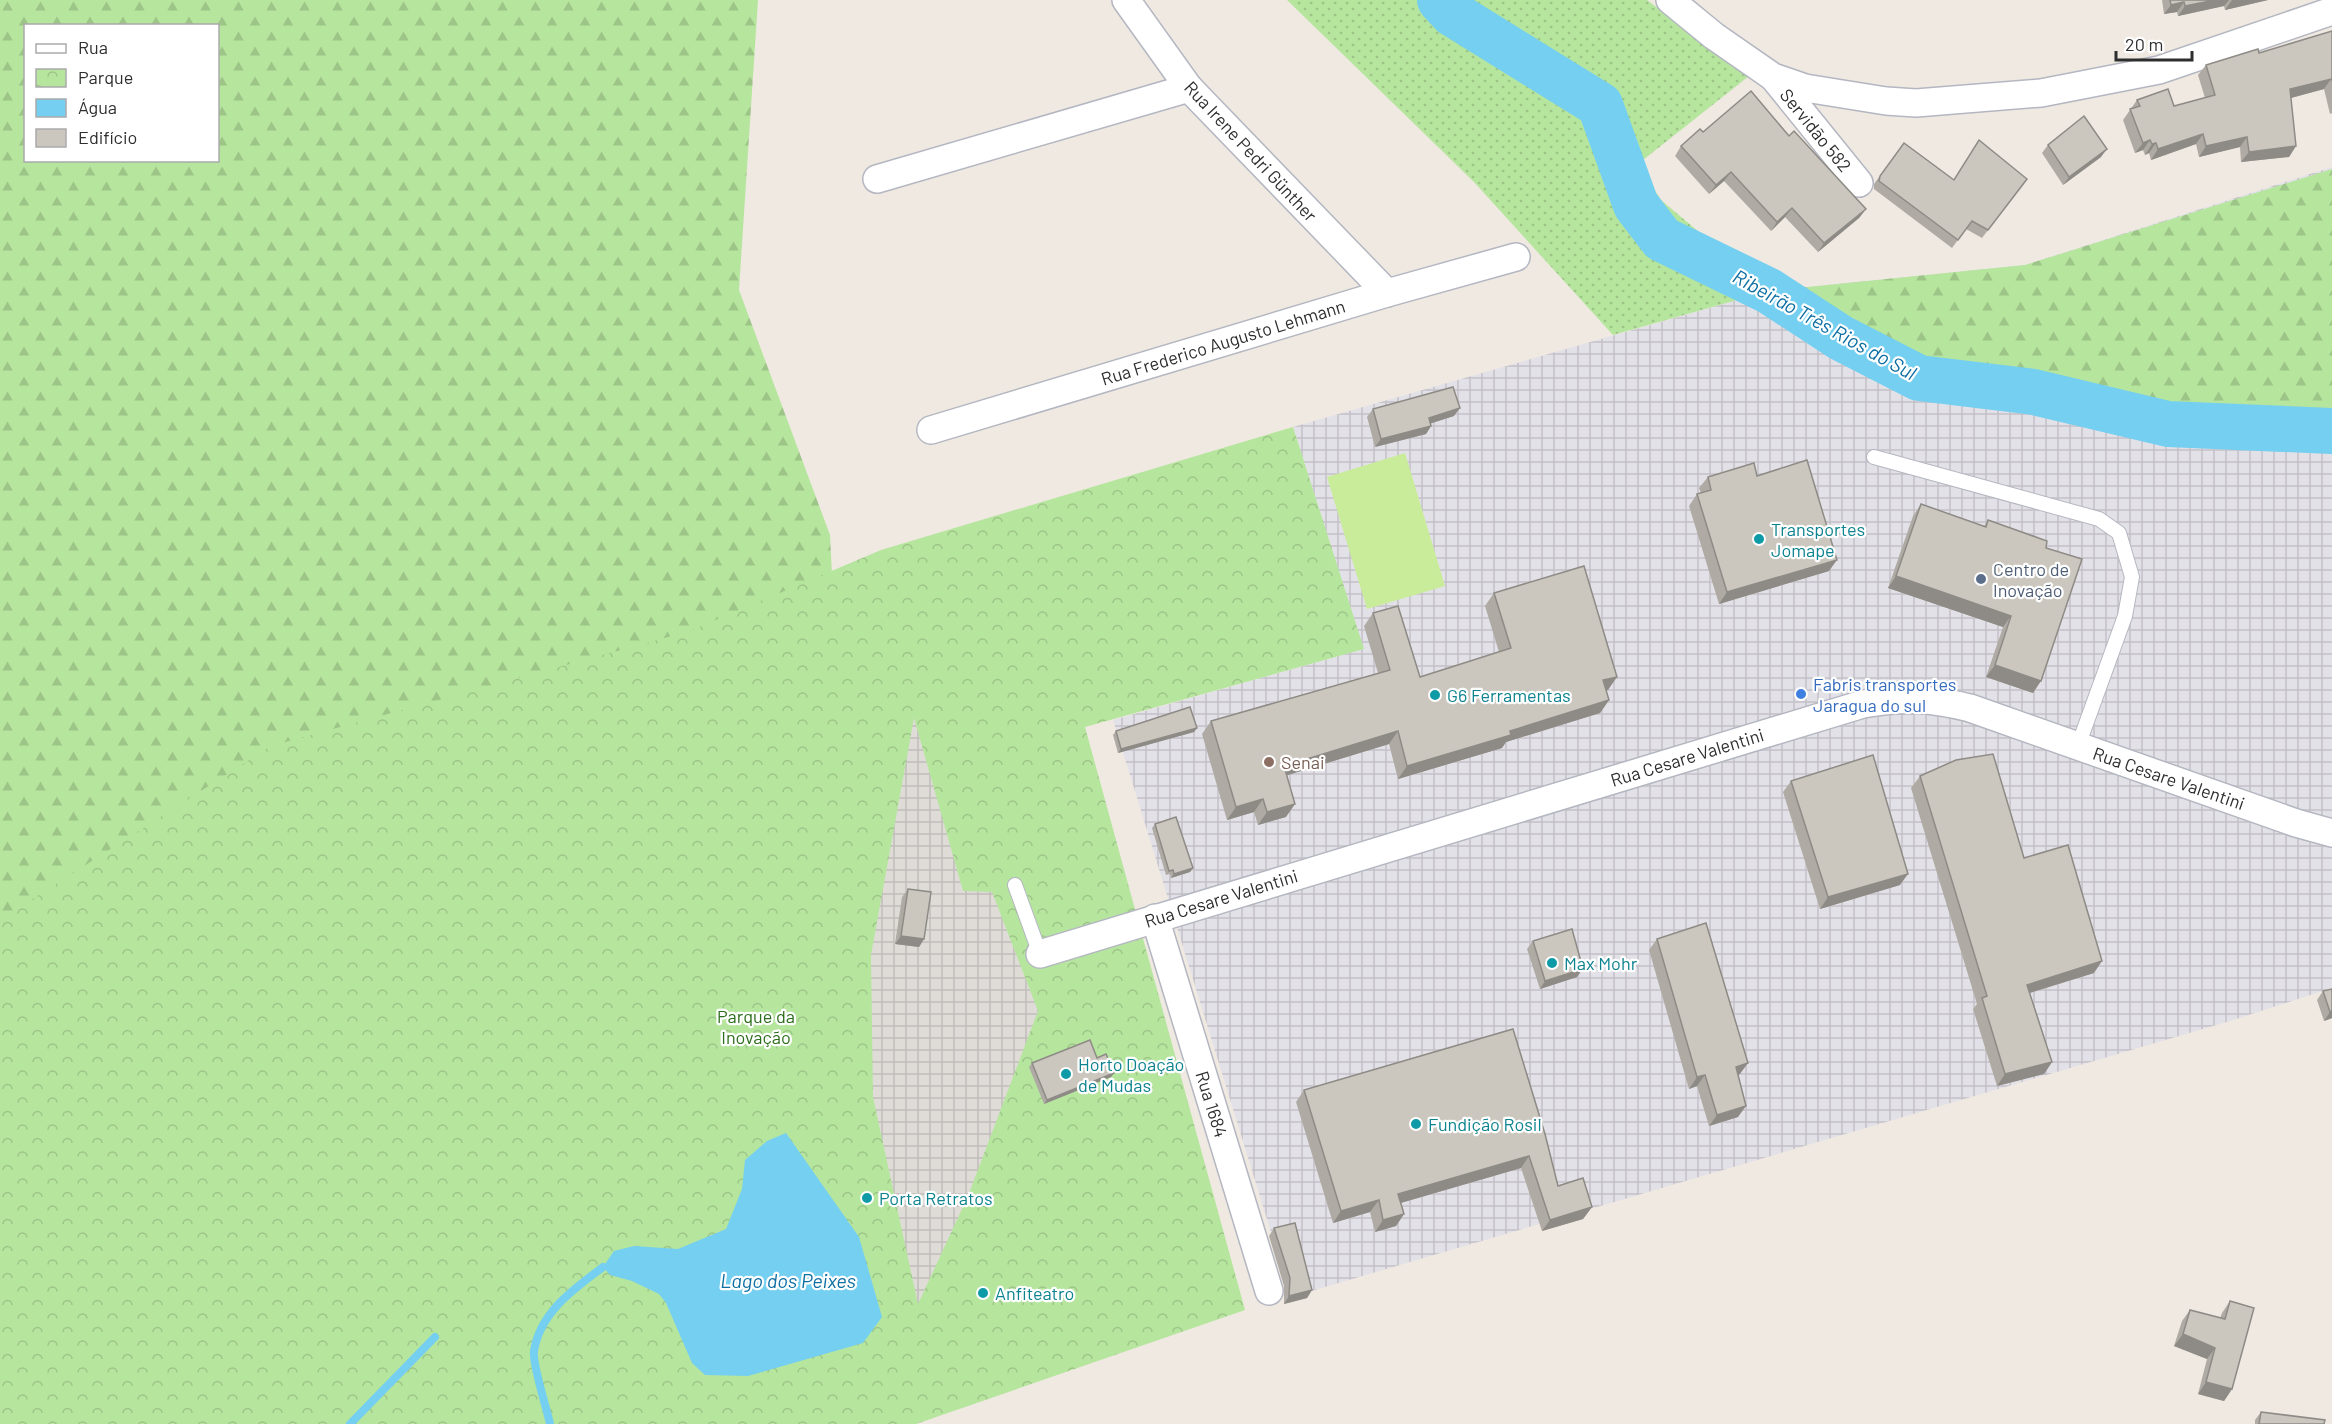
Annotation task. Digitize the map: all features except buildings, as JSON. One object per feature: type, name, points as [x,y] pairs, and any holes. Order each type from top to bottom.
[{"type":"street","name":"Rua Irene Pedri Günther","points":[[1126,0],[1189,88],[1387,293]]},
{"type":"street","points":[[1670,0],[1714,36],[1773,77],[1805,88],[1886,101],[1916,103],[2041,93],[2159,70],[2332,11]]},
{"type":"street","name":"Servidão 582","points":[[1773,77],[1859,183]]},
{"type":"street","points":[[878,179],[1189,88]]},
{"type":"street","name":"Rua Frederico Augusto Lehmann","points":[[931,430],[1387,293],[1516,257]]},
{"type":"street","name":"Rua Cesare Valentini","points":[[1040,954],[1874,702],[1896,698],[1934,699],[1970,708],[2296,823],[2332,832]]},
{"type":"street","name":"Rua 1684","points":[[1155,918],[1269,1291]]},
{"type":"lane","points":[[1874,457],[2099,519],[2119,533],[2132,578],[2125,616],[2078,746]]},
{"type":"lane","points":[[1015,885],[1040,954]]},
{"type":"shaded area","points":[[2332,167],[2332,988],[2230,1021],[1291,1297],[1113,720],[1363,649],[1293,427],[1769,291],[2025,265]]},
{"type":"shaded area","points":[[914,718],[963,891],[992,892],[1038,1011],[968,1196],[918,1304],[873,1097],[871,955]]},
{"type":"green space","points":[[0,0],[758,0],[739,290],[830,535],[840,738],[0,1424]]},
{"type":"green space","points":[[1287,0],[1647,0],[1749,76],[1638,164],[1661,200],[1769,291],[1613,335],[1474,182]]},
{"type":"green space","points":[[2332,169],[2332,431],[2168,424],[2034,392],[1919,378],[1841,338],[1769,291],[2025,265]]},
{"type":"green space","name":"Parque da Inovação","points":[[1293,427],[1364,649],[1085,727],[1245,1310],[916,1424],[0,1424],[0,920],[271,746],[690,631],[881,550]]},
{"type":"green space","points":[[1405,453],[1445,586],[1367,609],[1327,477]]},
{"type":"water","name":"Lago dos Peixes","points":[[786,1133],[859,1237],[882,1317],[863,1343],[748,1376],[705,1375],[692,1363],[666,1303],[659,1294],[632,1281],[610,1275],[603,1267],[614,1251],[634,1246],[678,1249],[726,1229],[742,1189],[745,1160],[767,1141]]},
{"type":"waterway","name":"Ribeirão Três Rios do Sul","points":[[1440,0],[1453,14],[1600,105],[1636,205],[1662,239],[1769,291],[1841,338],[1919,378],[2034,392],[2168,424],[2332,431]]},
{"type":"waterway","points":[[550,1424],[534,1357],[537,1337],[551,1313],[560,1303],[603,1267]]},
{"type":"waterway","points":[[350,1424],[435,1337]]},
{"type":"place","name":"Transportes Jomape","points":[[1759,539]]},
{"type":"place","name":"Centro de Inovação","points":[[1981,579]]},
{"type":"place","name":"Fabris transportes Jaragua do sul","points":[[1801,694]]},
{"type":"place","name":"G6 Ferramentas","points":[[1435,695]]},
{"type":"place","name":"Senai","points":[[1269,762]]},
{"type":"place","name":"Max Mohr","points":[[1552,963]]},
{"type":"place","name":"Horto Doação de Mudas","points":[[1066,1074]]},
{"type":"place","name":"Fundição Rosil","points":[[1416,1124]]},
{"type":"place","name":"Porta Retratos","points":[[867,1198]]},
{"type":"place","name":"Anfiteatro","points":[[983,1293]]}]
